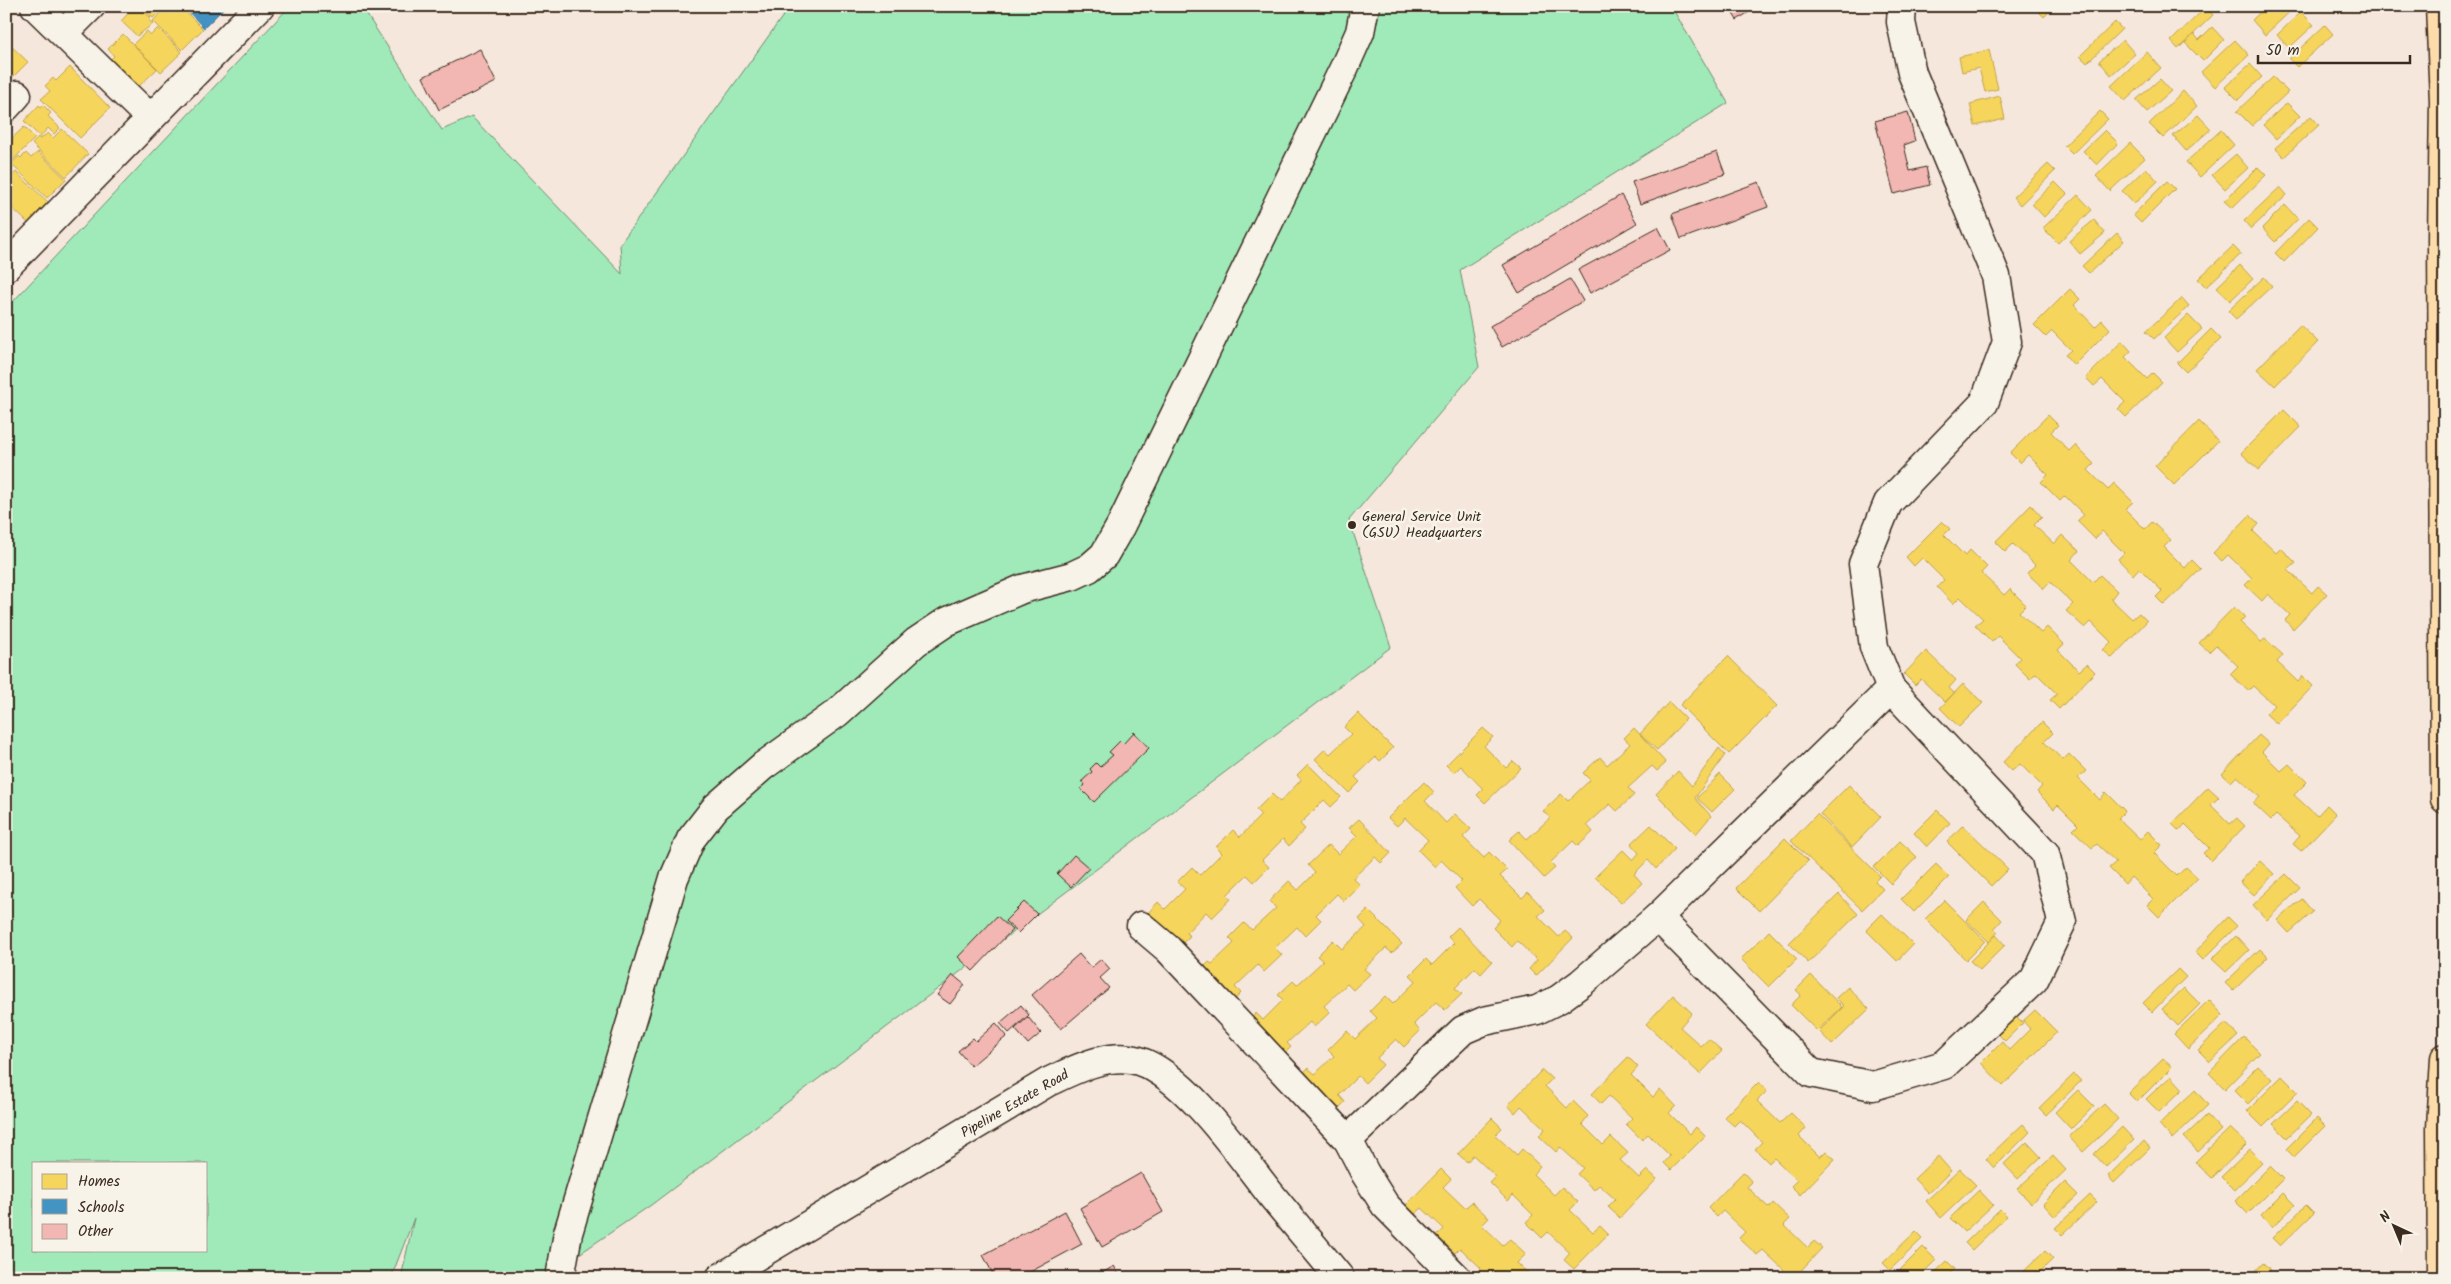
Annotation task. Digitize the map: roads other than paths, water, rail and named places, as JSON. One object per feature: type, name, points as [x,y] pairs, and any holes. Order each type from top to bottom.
[{"type":"main road","points":[[2440,6],[2444,101],[2442,249],[2445,799]]},
{"type":"main road","points":[[2442,1278],[2441,1128],[2445,1058]]},
{"type":"street","points":[[35,6],[150,118]]},
{"type":"street","points":[[64,33],[91,6]]},
{"type":"street","points":[[6,267],[260,6]]},
{"type":"street","points":[[560,1278],[568,1233],[674,878],[691,840],[716,807],[763,766],[838,713],[916,642],[946,622],[1022,589],[1072,576],[1089,568],[1104,555],[1120,527],[1344,68],[1360,32],[1365,6]]},
{"type":"street","points":[[1658,917],[1811,1073],[1873,1086],[1944,1065],[2034,980],[2062,922],[2045,853],[1891,689],[1874,647],[1863,564],[1888,503],[1984,403],[2007,342],[1996,276],[1912,73],[1901,22],[1902,6]]},
{"type":"street","points":[[1348,1140],[1463,1030],[1484,1021],[1537,1010],[1559,999],[1658,917],[1891,689]]},
{"type":"street","points":[[1141,926],[1168,950],[1348,1140],[1365,1173],[1385,1205],[1457,1278]]},
{"type":"street","name":"Pipeline Estate Road","points":[[720,1278],[1048,1082],[1082,1066],[1110,1059],[1138,1060],[1179,1086],[1236,1150],[1340,1278]]},
{"type":"place","name":"General Service Unit (GSU) Headquarters","points":[[1352,525]]}]
